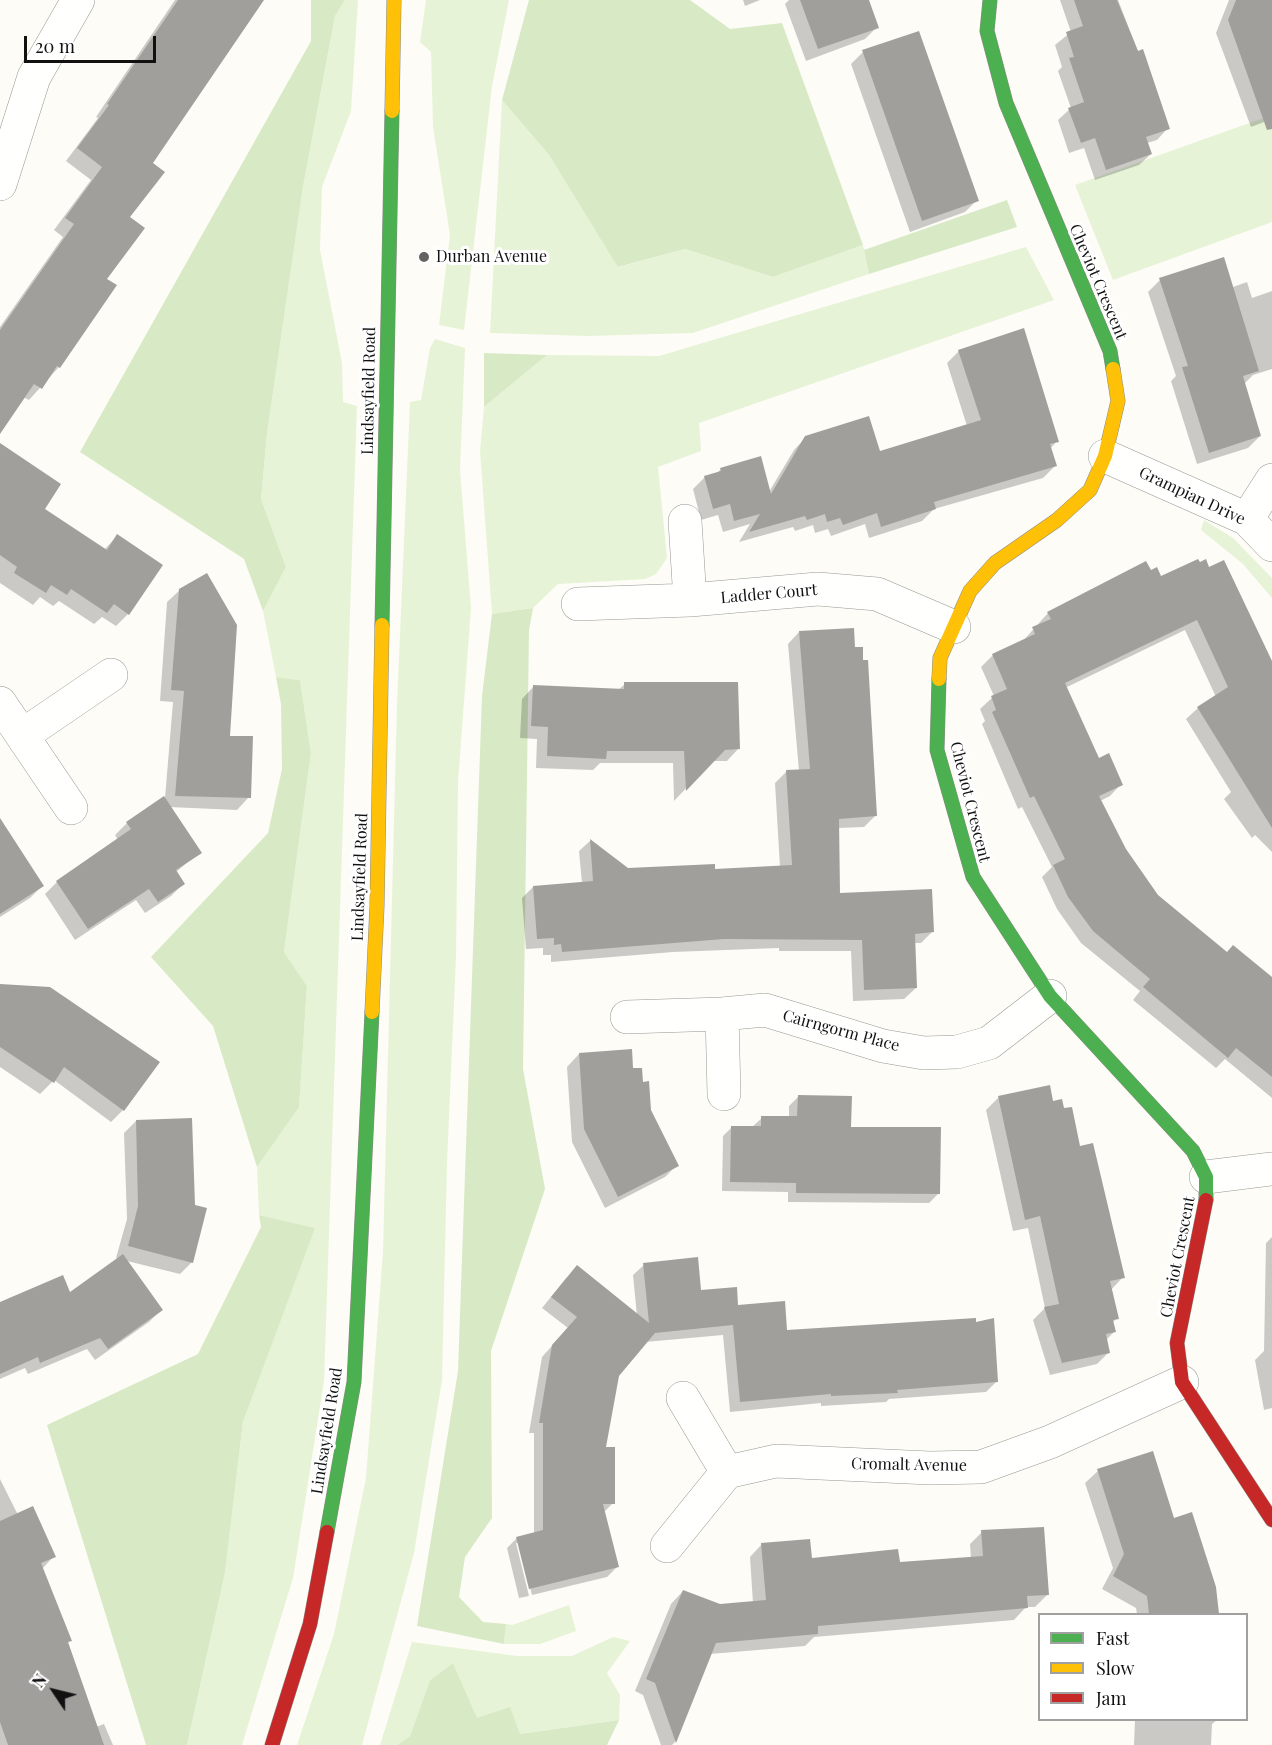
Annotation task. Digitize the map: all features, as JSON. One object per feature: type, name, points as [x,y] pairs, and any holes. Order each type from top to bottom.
[{"type":"street","points":[[0,184],[34,77],[78,0]]},
{"type":"street","name":"Lindsayfield Road","points":[[272,1745],[310,1624],[354,1382],[377,906],[394,0]]},
{"type":"street","name":"Cheviot Crescent","points":[[990,0],[987,32],[1006,103],[1110,351],[1118,401],[1105,456],[1090,490],[1058,520],[995,563],[970,591],[940,658],[937,750],[973,877],[1050,996],[1193,1151],[1206,1176],[1208,1190],[1177,1343],[1182,1382],[1261,1499],[1272,1520]]},
{"type":"street","name":"Grampian Drive","points":[[1105,456],[1246,519],[1272,544]]},
{"type":"street","points":[[1246,519],[1272,480]]},
{"type":"street","points":[[685,521],[690,600]]},
{"type":"street","name":"Ladder Court","points":[[578,604],[690,600],[818,589],[877,594],[954,627]]},
{"type":"street","points":[[23,735],[111,675]]},
{"type":"street","points":[[0,703],[70,808]]},
{"type":"street","name":"Cairngorm Place","points":[[627,1017],[722,1014],[765,1010],[883,1046],[924,1053],[957,1052],[989,1043],[1050,996]]},
{"type":"street","points":[[722,1014],[724,1094]]},
{"type":"street","points":[[1206,1176],[1272,1169]]},
{"type":"street","name":"Cromalt Avenue","points":[[727,1472],[776,1461],[900,1467],[981,1467],[1050,1442],[1182,1382]]},
{"type":"street","points":[[667,1546],[727,1472],[683,1398]]},
{"type":"green space","points":[[311,0],[345,0],[335,16],[303,187],[267,434],[261,499],[286,567],[263,611],[244,559],[80,452],[311,41]]},
{"type":"green space","points":[[345,0],[358,0],[351,111],[322,187],[320,250],[342,363],[343,402],[357,406],[324,1381],[293,1578],[242,1745],[187,1745],[225,1573],[243,1422],[314,1228],[259,1215],[257,1167],[299,1106],[307,986],[284,952],[311,753],[300,680],[276,677],[263,611],[286,567],[261,499],[267,434],[303,187],[335,16]]},
{"type":"green space","points":[[426,0],[509,0],[492,86],[464,330],[439,325],[450,235],[433,127],[431,52],[420,42]]},
{"type":"green space","points":[[529,0],[690,0],[730,29],[782,23],[863,245],[773,277],[685,249],[618,267],[549,155],[502,100]]},
{"type":"green space","points":[[502,100],[549,155],[619,267],[685,249],[773,277],[863,245],[869,274],[693,333],[587,336],[490,333]]},
{"type":"green space","points":[[1272,115],[1272,222],[1113,280],[1075,185]]},
{"type":"green space","points":[[1007,200],[1017,227],[869,274],[864,250]]},
{"type":"green space","points":[[1026,247],[1054,300],[699,423],[701,451],[658,467],[667,558],[656,574],[645,579],[558,584],[533,608],[492,614],[480,451],[484,407],[547,355],[659,356]]},
{"type":"green space","points":[[435,339],[465,348],[460,470],[471,608],[458,782],[456,957],[447,1162],[442,1380],[414,1553],[362,1745],[297,1745],[334,1634],[366,1478],[383,1251],[397,704],[410,402],[421,400],[430,348]]},
{"type":"green space","points":[[484,353],[547,355],[484,407]]},
{"type":"green space","points":[[1204,520],[1233,538],[1272,578],[1272,598],[1243,564],[1201,530]]},
{"type":"green space","points":[[533,608],[529,630],[523,1069],[545,1189],[491,1351],[492,1518],[465,1557],[459,1597],[483,1622],[506,1624],[504,1644],[417,1626],[458,1371],[482,696],[492,614]]},
{"type":"green space","points":[[276,677],[300,680],[311,753],[284,952],[307,986],[299,1107],[257,1167],[213,1026],[151,957],[268,833],[282,769],[281,704]]},
{"type":"green space","points":[[259,1215],[315,1228],[243,1422],[225,1573],[187,1745],[146,1745],[47,1425],[198,1354],[261,1227]]},
{"type":"green space","points":[[569,1605],[576,1631],[540,1644],[504,1644],[506,1624],[512,1625]]},
{"type":"green space","points":[[613,1637],[630,1641],[607,1673],[620,1695],[619,1720],[520,1734],[477,1719],[453,1663],[430,1680],[410,1736],[397,1745],[380,1745],[412,1642],[517,1656],[572,1656]]},
{"type":"green space","points":[[453,1663],[477,1718],[510,1707],[520,1734],[619,1720],[607,1745],[397,1745],[410,1736],[430,1680]]},
{"type":"building","points":[[178,0],[264,0],[153,163],[165,172],[130,217],[145,228],[107,279],[117,285],[60,368],[57,366],[42,389],[34,384],[0,434],[0,330],[74,224],[65,218],[102,167],[77,148],[109,105],[107,104]]},
{"type":"building","points":[[800,0],[869,0],[879,28],[818,49]]},
{"type":"building","points":[[1074,0],[1117,0],[1138,51],[1143,49],[1170,129],[1146,137],[1152,154],[1106,170],[1095,138],[1081,143],[1068,108],[1084,102],[1069,58],[1074,57],[1066,32],[1083,26]]},
{"type":"building","points":[[1236,0],[1272,0],[1272,129],[1267,130],[1228,20]]},
{"type":"building","points":[[919,31],[979,201],[922,221],[862,50]]},
{"type":"building","points":[[1224,257],[1259,371],[1243,376],[1261,436],[1209,453],[1182,367],[1188,366],[1159,278]]},
{"type":"building","points":[[1024,328],[1059,442],[1050,444],[1057,466],[934,502],[936,509],[881,527],[877,513],[843,525],[840,518],[827,522],[825,514],[807,520],[805,516],[749,532],[760,514],[734,521],[730,504],[713,509],[704,476],[721,471],[720,468],[761,456],[771,494],[805,436],[869,416],[880,451],[981,420],[958,350]]},
{"type":"building","points":[[0,443],[61,484],[45,509],[107,550],[117,534],[163,565],[129,615],[114,604],[107,613],[71,589],[67,595],[51,585],[46,593],[14,573],[17,567],[0,555]]},
{"type":"building","points":[[1198,559],[1200,562],[1206,559],[1209,567],[1224,560],[1272,661],[1272,828],[1197,707],[1228,687],[1197,620],[1065,683],[1099,758],[1109,753],[1123,785],[1099,796],[1126,849],[1158,895],[1227,952],[1233,945],[1272,977],[1272,1077],[1236,1048],[1228,1058],[1143,987],[1150,979],[1093,931],[1068,897],[1053,865],[1065,859],[1034,796],[1030,798],[992,712],[996,710],[991,696],[1007,689],[992,654],[1035,634],[1032,627],[1051,619],[1047,612],[1146,561],[1151,570],[1157,567],[1161,576]]},
{"type":"building","points":[[207,573],[237,625],[230,736],[253,736],[251,798],[175,796],[184,691],[171,690],[179,589]]},
{"type":"building","points":[[854,628],[855,647],[863,647],[863,660],[868,660],[877,816],[839,819],[840,893],[932,889],[934,932],[915,934],[917,988],[864,990],[862,940],[724,939],[562,952],[561,944],[554,945],[554,938],[537,939],[533,886],[593,881],[590,839],[628,868],[715,864],[715,869],[792,865],[786,770],[810,769],[799,631]]},
{"type":"building","points":[[624,682],[738,682],[740,749],[725,750],[686,791],[684,751],[607,751],[606,759],[547,756],[548,727],[531,726],[533,685],[624,689]]},
{"type":"building","points":[[164,796],[202,853],[176,870],[185,884],[158,902],[149,889],[88,929],[56,881],[131,829],[126,822]]},
{"type":"building","points":[[0,818],[44,886],[0,914]]},
{"type":"building","points":[[0,984],[50,987],[160,1062],[124,1111],[64,1067],[54,1083],[0,1047]]},
{"type":"building","points":[[632,1049],[633,1068],[642,1068],[643,1082],[649,1081],[651,1110],[679,1166],[618,1197],[584,1129],[579,1053]]},
{"type":"building","points":[[1050,1085],[1053,1101],[1062,1099],[1064,1108],[1072,1107],[1080,1146],[1093,1143],[1125,1278],[1110,1281],[1119,1319],[1113,1320],[1116,1332],[1106,1334],[1110,1353],[1062,1363],[1044,1307],[1059,1304],[1040,1216],[1025,1220],[998,1096]]},
{"type":"building","points":[[798,1095],[852,1096],[851,1127],[941,1127],[940,1194],[796,1193],[796,1183],[730,1182],[731,1126],[761,1126],[761,1116],[797,1116]]},
{"type":"building","points":[[192,1118],[195,1205],[207,1208],[193,1263],[128,1246],[138,1206],[136,1120]]},
{"type":"building","points":[[123,1254],[163,1310],[108,1349],[100,1338],[40,1363],[38,1357],[0,1374],[0,1302],[63,1275],[70,1292]]},
{"type":"building","points":[[698,1257],[701,1290],[737,1287],[738,1305],[785,1301],[787,1330],[976,1318],[976,1322],[994,1318],[998,1382],[897,1390],[898,1393],[831,1396],[831,1394],[740,1402],[733,1325],[655,1333],[619,1376],[606,1447],[615,1447],[615,1504],[603,1504],[619,1567],[529,1589],[516,1537],[543,1530],[543,1423],[539,1423],[552,1345],[577,1317],[551,1297],[577,1265],[649,1323],[643,1263]]},
{"type":"building","points":[[1153,1451],[1174,1518],[1192,1512],[1216,1587],[1219,1613],[1149,1613],[1147,1596],[1113,1576],[1124,1554],[1097,1469]]},
{"type":"building","points":[[33,1506],[56,1557],[41,1563],[72,1641],[68,1642],[104,1745],[8,1745],[0,1722],[0,1521]]},
{"type":"building","points":[[1044,1527],[1049,1595],[1027,1596],[1028,1608],[818,1626],[818,1634],[716,1643],[676,1743],[655,1683],[646,1679],[683,1590],[720,1604],[766,1600],[761,1543],[810,1539],[812,1558],[898,1549],[900,1562],[983,1556],[981,1530]]},
{"type":"traffic: fast","points":[[990,0],[987,31],[1006,103],[1110,351],[1113,369]]},
{"type":"traffic: fast","points":[[382,625],[392,111]]},
{"type":"traffic: fast","points":[[939,679],[937,750],[973,877],[1050,996],[1193,1151],[1206,1177],[1206,1200]]},
{"type":"traffic: fast","points":[[327,1532],[354,1382],[372,1012]]},
{"type":"traffic: slow","points":[[392,111],[394,0]]},
{"type":"traffic: slow","points":[[939,679],[940,658],[970,591],[995,563],[1057,520],[1090,490],[1105,456],[1118,401],[1113,369]]},
{"type":"traffic: slow","points":[[372,1012],[377,906],[382,625]]},
{"type":"traffic: jam","points":[[1206,1200],[1177,1343],[1182,1382],[1272,1520]]},
{"type":"traffic: jam","points":[[272,1745],[310,1624],[327,1532]]},
{"type":"place","name":"Durban Avenue","points":[[424,257]]}]
